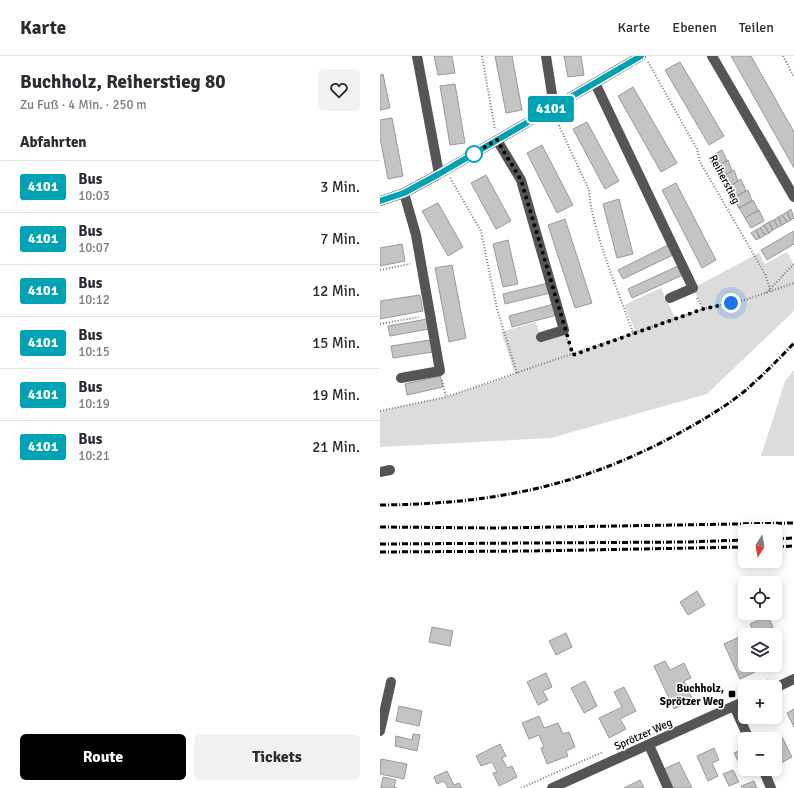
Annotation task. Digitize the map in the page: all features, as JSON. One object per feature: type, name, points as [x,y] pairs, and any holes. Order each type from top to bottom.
[{"type":"street","points":[[417,56],[442,172]]},
{"type":"street","points":[[546,56],[553,108]]},
{"type":"street","points":[[380,201],[404,193],[442,172],[641,56]]},
{"type":"street","points":[[712,56],[794,197]]},
{"type":"street","points":[[595,83],[693,288],[670,298]]},
{"type":"street","points":[[497,140],[521,180],[564,330],[541,337]]},
{"type":"street","points":[[401,378],[440,371],[416,235],[404,193]]},
{"type":"street","points":[[380,472],[390,470]]},
{"type":"street","points":[[782,685],[794,679]]},
{"type":"street","points":[[380,731],[391,682]]},
{"type":"street","name":"Sprötzer Weg","points":[[552,788],[738,704]]},
{"type":"street","points":[[734,706],[746,732]]},
{"type":"street","points":[[648,745],[668,788]]},
{"type":"street","points":[[766,776],[771,788]]},
{"type":"path","points":[[482,56],[497,140]]},
{"type":"path","name":"Reiherstieg","points":[[645,56],[697,149],[700,162],[765,274],[771,291]]},
{"type":"path","points":[[783,56],[794,77]]},
{"type":"path","points":[[553,108],[589,190],[590,202],[603,249],[633,333]]},
{"type":"path","points":[[442,172],[481,231],[497,309],[517,373]]},
{"type":"path","points":[[380,270],[421,262]]},
{"type":"path","points":[[771,291],[794,264]]},
{"type":"path","points":[[380,411],[446,397],[573,355],[703,309],[766,294],[794,283]]},
{"type":"path","points":[[380,324],[430,315]]},
{"type":"path","points":[[564,330],[573,355]]},
{"type":"path","points":[[440,371],[446,397]]},
{"type":"shaded area","points":[[787,252],[794,265],[794,311],[707,394],[551,438],[380,447],[380,411],[446,397],[515,374],[501,332],[536,322],[541,337],[564,330],[573,355],[636,332],[624,305],[661,288],[675,318],[703,309],[693,288],[759,253],[765,264]]},
{"type":"shaded area","points":[[794,370],[794,456],[761,456],[785,381]]},
{"type":"building","points":[[434,56],[452,56],[455,73],[438,75]]},
{"type":"building","points":[[495,56],[512,56],[522,110],[506,113]]},
{"type":"building","points":[[564,56],[581,56],[584,75],[568,77]]},
{"type":"building","points":[[731,56],[751,56],[794,132],[794,168]]},
{"type":"building","points":[[680,62],[724,136],[709,145],[665,70]]},
{"type":"building","points":[[383,74],[390,108],[380,110],[380,75]]},
{"type":"building","points":[[455,84],[465,143],[450,145],[440,86]]},
{"type":"building","points":[[633,87],[677,163],[661,172],[618,96]]},
{"type":"building","points":[[392,118],[403,176],[388,179],[380,138],[380,120]]},
{"type":"building","points":[[587,122],[619,181],[605,189],[573,129]]},
{"type":"building","points":[[542,145],[573,205],[557,213],[527,153]]},
{"type":"building","points":[[722,150],[727,161],[714,168],[708,158]]},
{"type":"building","points":[[728,160],[732,171],[720,178],[714,168]]},
{"type":"building","points":[[734,170],[738,181],[726,189],[720,178]]},
{"type":"building","points":[[486,175],[511,221],[496,229],[471,183]]},
{"type":"building","points":[[741,179],[746,191],[733,198],[727,188]]},
{"type":"building","points":[[676,183],[716,260],[702,268],[662,190]]},
{"type":"building","points":[[748,190],[752,201],[739,208],[733,198]]},
{"type":"building","points":[[619,199],[633,254],[617,258],[603,204]]},
{"type":"building","points":[[753,200],[758,210],[745,218],[739,208]]},
{"type":"building","points":[[438,203],[463,247],[448,256],[422,211]]},
{"type":"building","points":[[791,209],[794,218],[791,220],[787,212]]},
{"type":"building","points":[[759,210],[764,221],[751,228],[745,218]]},
{"type":"building","points":[[787,212],[791,220],[787,222],[782,215]]},
{"type":"building","points":[[782,215],[787,222],[782,225],[778,217]]},
{"type":"building","points":[[778,217],[782,225],[778,227],[774,220]]},
{"type":"building","points":[[565,219],[592,303],[575,308],[548,225]]},
{"type":"building","points":[[774,220],[778,227],[773,230],[769,222]]},
{"type":"building","points":[[769,222],[773,230],[769,233],[764,225]]},
{"type":"building","points":[[764,225],[769,233],[765,235],[760,228]]},
{"type":"building","points":[[760,228],[765,235],[760,238],[756,230]]},
{"type":"building","points":[[756,230],[760,238],[756,240],[751,233]]},
{"type":"building","points":[[794,231],[794,244],[767,260],[761,250]]},
{"type":"building","points":[[508,240],[518,284],[503,287],[493,244]]},
{"type":"building","points":[[402,244],[405,261],[380,266],[380,248]]},
{"type":"building","points":[[670,244],[675,254],[623,279],[618,270]]},
{"type":"building","points":[[452,265],[466,338],[449,342],[435,268]]},
{"type":"building","points":[[680,265],[685,274],[632,298],[628,289]]},
{"type":"building","points":[[548,283],[550,293],[505,304],[503,294]]},
{"type":"building","points":[[420,295],[423,311],[380,319],[380,301]]},
{"type":"building","points":[[554,304],[557,315],[512,327],[509,316]]},
{"type":"building","points":[[427,319],[429,329],[390,336],[388,326]]},
{"type":"building","points":[[431,340],[433,352],[393,358],[391,346]]},
{"type":"building","points":[[440,376],[443,387],[407,395],[405,384]]},
{"type":"building","points":[[697,591],[705,605],[688,615],[680,602]]},
{"type":"building","points":[[759,620],[770,620],[773,627],[752,628],[750,624]]},
{"type":"building","points":[[432,627],[453,631],[450,646],[429,642]]},
{"type":"building","points":[[566,633],[572,647],[556,655],[549,641]]},
{"type":"building","points":[[738,637],[738,672],[755,672],[740,679],[724,644]]},
{"type":"building","points":[[665,661],[670,670],[684,663],[691,678],[684,681],[693,700],[674,709],[654,666]]},
{"type":"building","points":[[546,673],[552,687],[543,691],[548,700],[538,705],[527,682]]},
{"type":"building","points":[[585,681],[597,706],[584,713],[571,688]]},
{"type":"building","points":[[624,687],[636,711],[620,719],[626,729],[609,738],[599,718],[622,707],[614,692]]},
{"type":"building","points":[[399,706],[422,711],[419,726],[396,721]]},
{"type":"building","points":[[794,709],[794,727],[787,713]]},
{"type":"building","points":[[539,716],[544,728],[558,723],[563,734],[569,732],[575,747],[566,751],[568,756],[547,764],[541,748],[544,747],[539,735],[529,739],[522,723]]},
{"type":"building","points":[[413,734],[420,735],[417,751],[395,746],[396,736],[412,740]]},
{"type":"building","points":[[782,737],[792,757],[782,762]]},
{"type":"building","points":[[500,744],[506,756],[502,758],[507,768],[512,766],[517,777],[499,786],[493,773],[497,772],[492,762],[481,766],[476,756]]},
{"type":"building","points":[[714,748],[719,760],[712,763],[718,776],[708,781],[697,756]]},
{"type":"building","points":[[738,751],[738,761],[734,753]]},
{"type":"building","points":[[381,759],[407,764],[404,779],[380,774]]},
{"type":"building","points":[[679,762],[692,788],[673,788],[664,769]]},
{"type":"building","points":[[733,770],[739,782],[729,786],[723,774]]},
{"type":"building","points":[[447,771],[454,785],[459,783],[462,788],[448,788],[444,781],[437,784],[434,777]]},
{"type":"building","points":[[383,777],[396,780],[394,787],[397,788],[381,788]]},
{"type":"building","points":[[640,780],[644,788],[624,788]]},
{"type":"building","points":[[754,781],[757,788],[742,788],[741,786]]},
{"type":"railway","points":[[380,505],[420,504],[495,496],[531,490],[566,481],[601,469],[636,455],[672,437],[720,409],[746,390],[794,343]]},
{"type":"railway","points":[[380,527],[498,528],[794,523]]},
{"type":"railway","points":[[782,539],[794,538]]},
{"type":"railway","points":[[380,544],[686,542],[738,540]]},
{"type":"railway","points":[[782,547],[794,546]]},
{"type":"railway","points":[[380,552],[738,547]]},
{"type":"bus line","name":"4101","points":[[380,201],[404,193],[439,174],[641,56]]},
{"type":"place","name":"Buchholz, Sprötzer Weg","points":[[732,694]]},
{"type":"route","points":[[474,154],[470,156],[497,140],[521,180],[564,330],[573,355],[703,309],[731,303]]}]
